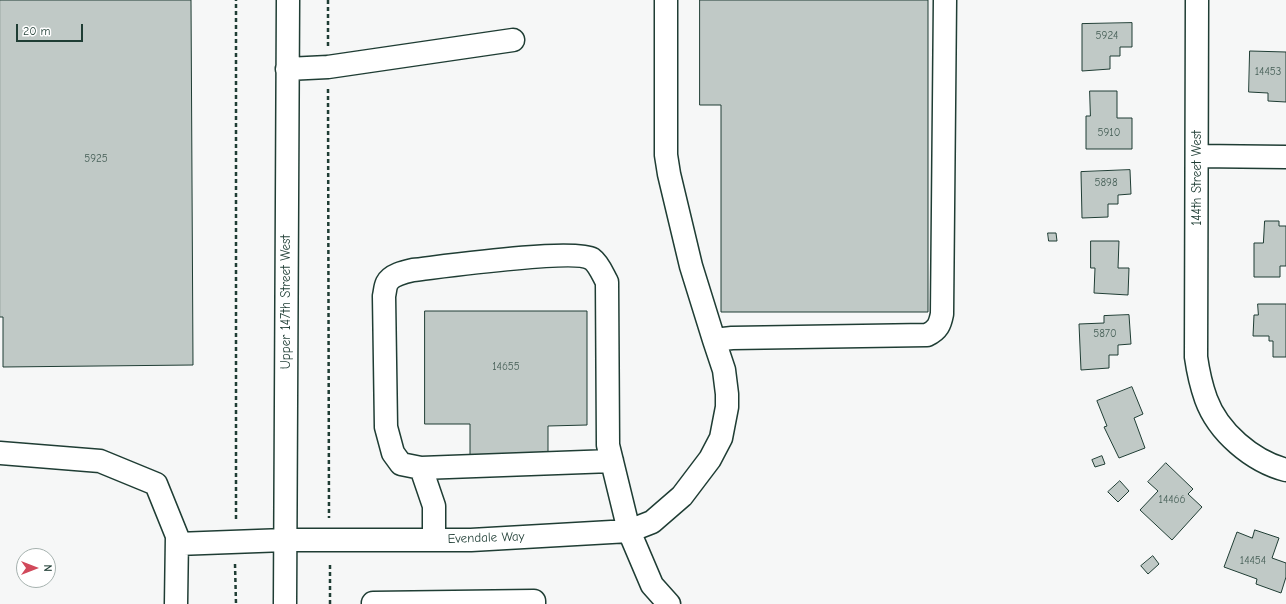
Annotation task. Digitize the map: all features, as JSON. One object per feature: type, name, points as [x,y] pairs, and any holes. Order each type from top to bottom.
[{"type":"street","name":"Upper 147th Street West","points":[[285,604],[288,0]]},
{"type":"street","name":"Evendale Way","points":[[177,544],[285,540],[471,540],[629,531],[652,522],[682,496],[710,459],[721,438],[727,407],[727,394],[724,370],[691,266],[669,174],[666,133],[666,0]]},
{"type":"street","points":[[714,340],[732,338],[927,335],[938,329],[941,323],[942,314],[945,0]]},
{"type":"street","name":"144th Street West","points":[[1197,0],[1196,357],[1198,373],[1206,400],[1220,423],[1237,442],[1253,455],[1271,465],[1286,470]]},
{"type":"street","points":[[288,69],[328,67],[512,40]]},
{"type":"street","points":[[1197,156],[1286,157]]},
{"type":"street","points":[[612,460],[421,468],[401,464],[393,453],[386,427],[384,296],[388,282],[402,273],[413,270],[550,256],[580,256],[592,260],[599,268],[606,282],[608,444],[612,460],[629,531],[652,585],[669,604]]},
{"type":"street","points":[[0,453],[100,461],[156,484],[177,536],[176,604]]},
{"type":"street","points":[[421,468],[434,506],[434,540]]},
{"type":"street","points":[[373,604],[534,601],[534,604]]},
{"type":"path","points":[[236,0],[236,604]]},
{"type":"path","points":[[328,0],[330,604]]},
{"type":"building","points":[[0,0],[191,0],[193,365],[3,367],[3,317],[0,317]]},
{"type":"building","points":[[700,0],[928,0],[928,312],[721,312],[721,105],[700,105]]},
{"type":"building","points":[[1132,23],[1132,47],[1120,47],[1120,56],[1110,56],[1110,69],[1082,71],[1082,24]]},
{"type":"building","points":[[1250,51],[1286,52],[1286,102],[1268,101],[1268,93],[1249,92]]},
{"type":"building","points":[[1090,91],[1117,91],[1117,118],[1132,118],[1132,149],[1086,149],[1086,116],[1090,116]]},
{"type":"building","points":[[1130,170],[1131,194],[1118,195],[1118,204],[1108,204],[1108,217],[1082,218],[1081,172]]},
{"type":"building","points":[[1265,221],[1279,221],[1279,226],[1286,226],[1286,266],[1280,266],[1280,277],[1254,277],[1254,243],[1263,243]]},
{"type":"building","points":[[1048,233],[1056,233],[1057,241],[1049,241]]},
{"type":"building","points":[[1091,241],[1119,241],[1118,268],[1129,268],[1128,295],[1094,293],[1095,268],[1091,268]]},
{"type":"building","points":[[1258,304],[1286,304],[1286,357],[1273,357],[1273,341],[1269,341],[1269,336],[1253,336],[1254,315],[1258,315]]},
{"type":"building","points":[[425,311],[587,311],[587,425],[548,426],[548,455],[470,456],[470,424],[425,424]]},
{"type":"building","points":[[1129,315],[1131,344],[1118,345],[1118,355],[1109,355],[1109,368],[1081,370],[1079,324],[1104,323],[1104,316]]},
{"type":"building","points":[[1132,387],[1143,414],[1134,418],[1145,448],[1119,458],[1104,427],[1107,426],[1097,401]]},
{"type":"building","points":[[1102,456],[1105,464],[1095,467],[1092,460]]},
{"type":"building","points":[[1166,463],[1193,489],[1188,494],[1202,507],[1172,540],[1140,510],[1158,491],[1148,482]]},
{"type":"building","points":[[1120,481],[1129,491],[1118,502],[1108,492]]},
{"type":"building","points":[[1255,530],[1279,538],[1272,558],[1286,563],[1286,577],[1281,593],[1256,584],[1257,579],[1224,567],[1237,532],[1252,538]]},
{"type":"building","points":[[1153,556],[1159,564],[1148,574],[1141,566]]}]
